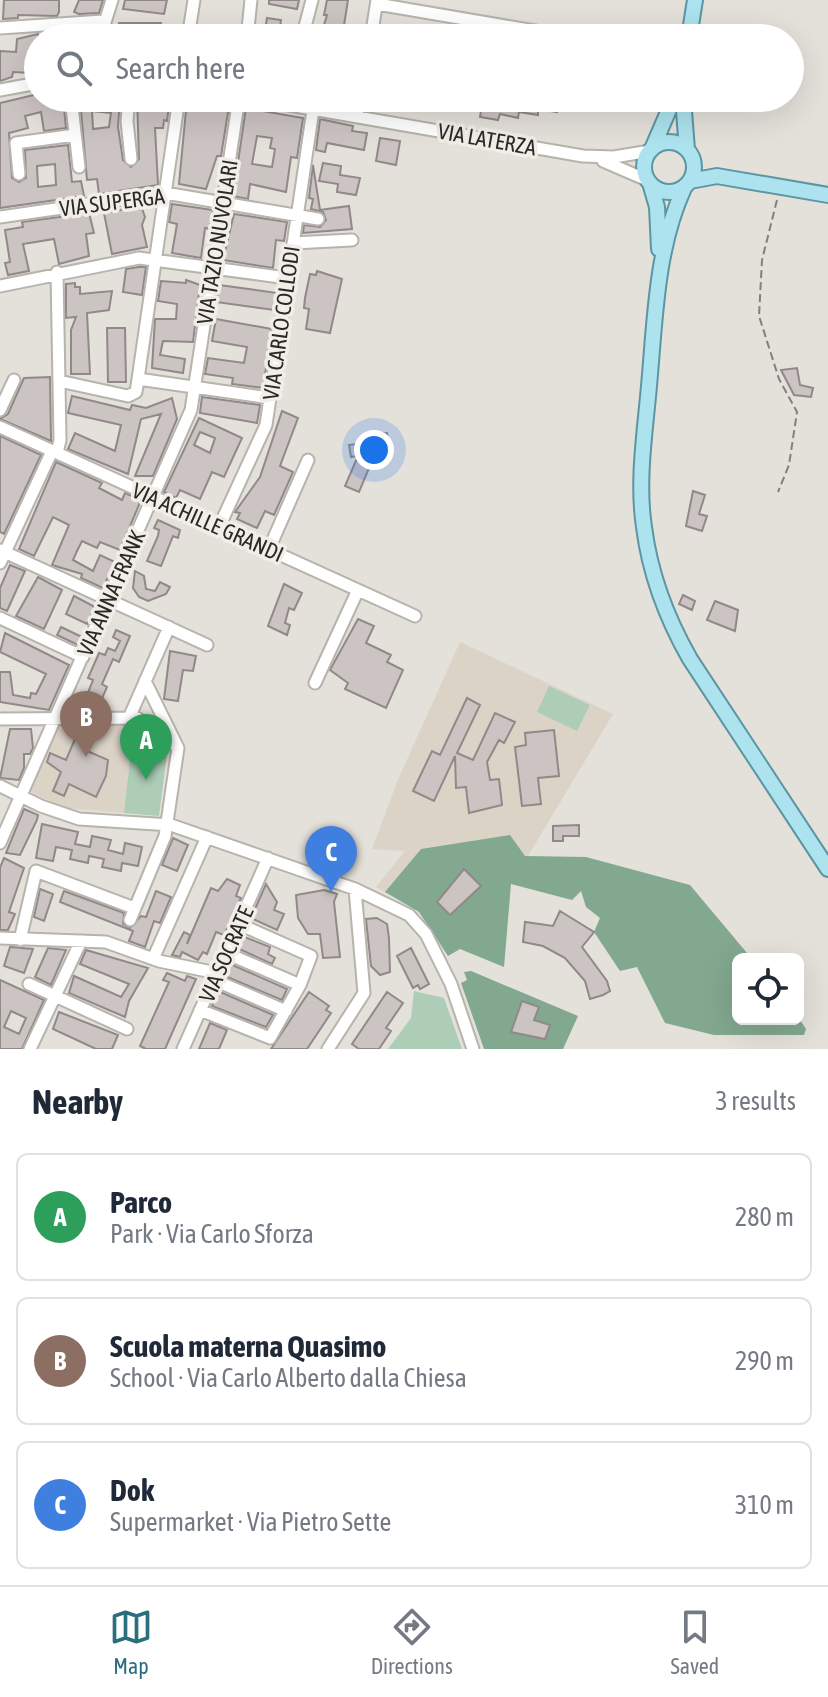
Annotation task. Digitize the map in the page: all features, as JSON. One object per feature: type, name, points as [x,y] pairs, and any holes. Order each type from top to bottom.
[{"type":"main road","points":[[691,24],[695,0]]},
{"type":"main road","points":[[668,112],[644,165],[657,207],[659,280],[642,480],[643,525],[654,580],[670,622],[690,659],[828,869]]},
{"type":"main road","points":[[659,280],[672,215],[694,167],[685,112]]},
{"type":"main road","points":[[651,150],[674,143],[729,178]]},
{"type":"main road","points":[[649,181],[662,191],[717,176],[828,195]]},
{"type":"street","points":[[102,24],[112,0]]},
{"type":"street","points":[[190,24],[194,0]]},
{"type":"street","points":[[248,24],[251,0]]},
{"type":"street","points":[[306,24],[312,0]]},
{"type":"street","points":[[373,24],[377,2],[499,24]]},
{"type":"street","points":[[59,24],[103,21]]},
{"type":"street","points":[[0,28],[24,26]]},
{"type":"street","points":[[0,90],[24,86]]},
{"type":"street","points":[[73,112],[79,167]]},
{"type":"street","points":[[128,112],[131,159]]},
{"type":"street","points":[[59,381],[128,396],[136,392],[177,112]]},
{"type":"street","name":"VIA TAZIO NUVOLARI","points":[[195,386],[237,112]]},
{"type":"street","name":"VIA CARLO COLLODI","points":[[219,527],[266,425],[313,112]]},
{"type":"street","name":"VIA LATERZA","points":[[328,112],[583,156]]},
{"type":"street","points":[[357,116],[358,112]]},
{"type":"street","points":[[19,174],[16,143],[75,135]]},
{"type":"street","points":[[583,156],[614,157],[651,150]]},
{"type":"street","points":[[583,156],[622,166],[649,181]]},
{"type":"street","name":"VIA SUPERGA","points":[[0,217],[165,193],[318,219]]},
{"type":"street","points":[[293,243],[352,240]]},
{"type":"street","points":[[0,286],[57,272],[155,258],[287,278]]},
{"type":"street","points":[[57,272],[60,440],[2,555],[207,645]]},
{"type":"street","points":[[138,379],[270,398]]},
{"type":"street","points":[[0,410],[14,380]]},
{"type":"street","name":"VIA ANNA FRANK","points":[[0,843],[191,410],[195,386]]},
{"type":"street","name":"VIA ACHILLE GRANDI","points":[[0,427],[415,616]]},
{"type":"street","points":[[269,549],[308,460]]},
{"type":"street","points":[[315,683],[358,590]]},
{"type":"street","points":[[0,618],[83,657]]},
{"type":"street","points":[[129,718],[169,627]]},
{"type":"street","points":[[20,940],[36,871],[132,914],[168,825],[178,748],[145,681]]},
{"type":"street","points":[[0,719],[137,718],[178,748]]},
{"type":"street","points":[[0,786],[79,819],[168,825],[207,837],[355,889],[409,915],[426,934],[463,1012],[473,1049]]},
{"type":"street","points":[[153,959],[207,837]]},
{"type":"street","name":"VIA SOCRATE","points":[[183,1049],[268,858]]},
{"type":"street","points":[[328,1049],[364,993],[355,889]]},
{"type":"street","points":[[200,1010],[270,1038],[300,985],[311,956],[239,924]]},
{"type":"street","points":[[0,938],[106,942],[216,976],[286,1011]]},
{"type":"street","points":[[30,1049],[81,941]]},
{"type":"street","points":[[226,953],[300,985]]},
{"type":"street","points":[[29,984],[127,1029]]},
{"type":"path","points":[[778,492],[789,465],[797,412],[779,379],[759,316],[764,244],[781,187]]},
{"type":"shaded area","points":[[460,642],[613,714],[528,856],[421,849],[385,892],[376,887],[405,851],[372,849],[397,782]]},
{"type":"shaded area","points":[[58,722],[134,723],[124,813],[64,808],[27,790]]},
{"type":"green space","points":[[549,686],[590,705],[577,731],[537,712]]},
{"type":"green space","points":[[134,723],[168,747],[159,816],[124,813]]},
{"type":"green space","points":[[510,835],[525,856],[586,857],[690,885],[747,953],[732,953],[732,1025],[803,1025],[804,1035],[714,1035],[665,1023],[637,967],[620,971],[594,932],[600,918],[586,907],[581,891],[572,900],[511,884],[504,967],[460,949],[448,956],[419,912],[385,892],[421,849]]},
{"type":"green space","points":[[471,971],[578,1016],[563,1049],[484,1049],[461,983],[467,980],[464,972]]},
{"type":"green space","points":[[414,991],[444,998],[462,1049],[388,1049],[411,1018]]},
{"type":"building","points":[[4,0],[59,0],[59,12],[57,16],[18,15],[18,18],[3,19]]},
{"type":"building","points":[[79,0],[103,0],[99,13],[79,14],[74,12]]},
{"type":"building","points":[[125,0],[167,0],[164,14],[123,9]]},
{"type":"building","points":[[269,0],[299,0],[297,9],[269,4]]},
{"type":"building","points":[[327,0],[348,0],[344,24],[324,24],[327,15],[324,15]]},
{"type":"building","points":[[267,18],[281,20],[280,24],[266,24]]},
{"type":"building","points":[[119,23],[161,23],[161,24]]},
{"type":"building","points":[[24,37],[24,73],[13,72],[12,77],[0,81],[0,51],[16,52],[17,39]]},
{"type":"building","points":[[24,97],[24,112],[41,112],[25,116],[28,128],[9,133],[12,178],[19,182],[26,178],[25,150],[68,145],[72,182],[81,181],[84,196],[0,208],[0,103]],"holes":[[[55,164],[56,185],[38,187],[37,166]]]},
{"type":"building","points":[[41,112],[64,112],[66,128],[44,131]]},
{"type":"building","points":[[81,112],[92,112],[93,129],[109,127],[111,113],[102,112],[119,112],[123,160],[131,167],[139,159],[137,112],[168,112],[163,128],[155,128],[158,185],[99,194],[97,179],[87,180]]},
{"type":"building","points":[[186,112],[228,112],[221,156],[217,156],[206,189],[179,184]]},
{"type":"building","points":[[245,112],[269,112],[303,118],[297,158],[291,157],[286,192],[250,184],[248,199],[233,196]],"holes":[[[257,136],[272,138],[270,148],[275,149],[272,167],[252,164]]]},
{"type":"building","points":[[481,112],[519,112],[518,118],[500,114],[498,120],[480,117]]},
{"type":"building","points":[[320,119],[353,126],[352,131],[367,133],[364,150],[327,143],[325,152],[316,150]]},
{"type":"building","points":[[380,138],[400,141],[396,165],[376,161]]},
{"type":"building","points":[[323,163],[341,166],[340,175],[360,178],[356,195],[337,192],[338,184],[319,181]]},
{"type":"building","points":[[313,165],[320,210],[349,206],[352,229],[303,233],[304,225],[320,227],[326,220],[323,212],[311,209],[313,199],[309,198]]},
{"type":"building","points":[[172,204],[213,210],[210,229],[205,228],[201,258],[172,253],[177,224],[169,222]]},
{"type":"building","points":[[141,206],[147,247],[112,254],[104,213]]},
{"type":"building","points":[[89,213],[94,233],[86,234],[89,256],[59,264],[54,239],[23,244],[29,271],[8,275],[5,263],[10,262],[5,230],[23,227],[22,222]]},
{"type":"building","points":[[234,214],[287,222],[284,241],[276,240],[273,268],[223,260]]},
{"type":"building","points":[[146,267],[142,295],[123,292],[126,269]]},
{"type":"building","points":[[317,271],[342,279],[330,333],[306,329],[309,309],[304,308],[305,298],[310,274],[316,275]]},
{"type":"building","points":[[186,280],[200,285],[193,342],[163,341],[160,355],[185,359],[183,373],[152,368],[155,319],[176,319],[177,304],[158,301],[161,281],[186,283]]},
{"type":"building","points":[[75,283],[75,287],[80,287],[80,294],[112,291],[109,310],[87,313],[90,374],[71,374],[71,330],[76,317],[66,318],[66,284]]},
{"type":"building","points":[[219,285],[277,293],[274,310],[216,302]]},
{"type":"building","points":[[216,319],[272,329],[263,388],[232,384],[233,378],[205,374],[208,358],[244,363],[247,347],[212,341]]},
{"type":"building","points":[[107,328],[125,328],[126,382],[108,382]]},
{"type":"building","points":[[797,368],[800,385],[813,388],[811,397],[794,395],[781,370]]},
{"type":"building","points":[[50,377],[51,441],[0,419],[8,414],[24,378]]},
{"type":"building","points":[[72,396],[130,410],[132,405],[146,408],[172,398],[177,419],[153,476],[135,476],[161,414],[141,419],[128,474],[68,449],[75,433],[115,451],[121,425],[68,413]]},
{"type":"building","points":[[202,397],[260,405],[257,423],[200,413]]},
{"type":"building","points":[[282,411],[298,418],[280,466],[293,472],[274,515],[265,511],[257,528],[237,519],[240,513],[235,512],[260,477]]},
{"type":"building","points":[[199,418],[242,438],[224,477],[212,472],[200,499],[180,490],[176,498],[164,492]],"holes":[[[200,432],[215,438],[210,453],[194,445]]]},
{"type":"building","points":[[387,433],[389,448],[377,449],[359,492],[345,486],[358,456],[351,457],[349,445],[370,442],[369,435]]},
{"type":"building","points":[[0,436],[41,455],[4,534],[0,532]]},
{"type":"building","points":[[56,462],[102,483],[99,488],[122,500],[125,493],[141,500],[120,550],[100,542],[97,548],[82,541],[73,560],[93,571],[100,555],[115,562],[103,588],[81,578],[82,574],[52,565],[69,525],[53,517],[34,556],[19,549]]},
{"type":"building","points":[[693,491],[705,495],[699,514],[707,516],[702,531],[686,526]]},
{"type":"building","points":[[158,520],[180,530],[178,538],[173,536],[161,566],[147,561],[158,536],[159,530],[154,528]]},
{"type":"building","points":[[10,565],[25,571],[7,611],[0,608],[0,588]]},
{"type":"building","points":[[135,571],[144,576],[146,589],[155,591],[160,582],[170,587],[166,594],[148,601],[139,597],[133,588]]},
{"type":"building","points":[[38,577],[62,590],[44,629],[16,616]]},
{"type":"building","points":[[284,584],[302,593],[294,610],[289,608],[285,623],[290,625],[287,635],[268,626]]},
{"type":"building","points":[[683,595],[695,601],[692,610],[679,604]]},
{"type":"building","points":[[74,596],[95,607],[87,624],[66,614]]},
{"type":"building","points":[[715,601],[738,610],[735,631],[707,620]]},
{"type":"building","points":[[358,619],[374,626],[366,643],[391,655],[387,662],[403,670],[386,708],[345,689],[348,683],[330,670]]},
{"type":"building","points":[[61,627],[82,637],[78,645],[57,635]]},
{"type":"building","points":[[116,630],[130,636],[119,662],[113,659],[102,684],[107,687],[97,710],[93,710],[83,705],[93,680],[88,678],[99,653],[105,655],[108,648],[115,651],[120,641],[113,637]]},
{"type":"building","points":[[5,633],[69,665],[49,710],[0,702],[0,672],[10,672],[13,695],[30,698],[31,693],[36,694],[46,674],[0,652]]},
{"type":"building","points":[[170,651],[196,656],[193,671],[183,670],[178,701],[164,699]]},
{"type":"building","points":[[467,698],[480,705],[457,753],[473,760],[495,713],[515,722],[504,743],[499,740],[487,762],[490,780],[499,779],[502,805],[469,813],[466,787],[456,788],[455,756],[434,801],[413,791],[432,751],[440,755]]},
{"type":"building","points":[[10,729],[31,729],[33,748],[30,754],[24,754],[24,768],[19,780],[0,778]]},
{"type":"building","points":[[554,730],[559,776],[538,778],[541,804],[522,806],[515,747],[526,745],[525,733]]},
{"type":"building","points":[[75,739],[87,745],[85,750],[108,760],[106,776],[96,797],[69,784],[64,796],[53,791],[61,772],[47,762],[50,753],[66,760]]},
{"type":"building","points":[[24,809],[38,815],[37,820],[20,855],[6,853]]},
{"type":"building","points":[[42,824],[78,832],[75,844],[90,847],[92,836],[111,840],[108,850],[123,854],[125,843],[142,847],[138,866],[122,863],[121,871],[102,867],[104,859],[89,856],[88,863],[70,859],[72,850],[56,847],[53,861],[36,858]]},
{"type":"building","points":[[579,825],[579,836],[563,836],[563,841],[553,841],[553,826]]},
{"type":"building","points":[[173,838],[188,845],[177,871],[162,865]]},
{"type":"building","points":[[4,858],[24,868],[9,912],[15,914],[8,930],[0,930],[0,868]]},
{"type":"building","points":[[464,869],[481,886],[450,915],[437,902]]},
{"type":"building","points":[[227,879],[240,885],[236,896],[241,898],[224,935],[216,932],[207,954],[203,952],[198,960],[182,952],[180,957],[172,955],[184,932],[190,935],[187,944],[211,888],[218,891]]},
{"type":"building","points":[[266,884],[277,902],[274,910],[284,914],[277,930],[251,918]]},
{"type":"building","points":[[40,889],[53,894],[44,921],[34,917]]},
{"type":"building","points":[[324,890],[337,894],[334,902],[340,957],[323,958],[320,934],[308,934],[298,918],[296,895]]},
{"type":"building","points":[[64,891],[124,913],[123,924],[130,928],[141,916],[146,917],[156,891],[171,897],[160,923],[154,921],[145,947],[129,941],[133,931],[60,902]]},
{"type":"building","points":[[560,911],[594,932],[582,947],[607,981],[610,991],[603,995],[590,999],[585,981],[565,958],[543,946],[523,942],[525,922],[553,926]]},
{"type":"building","points":[[377,918],[387,924],[389,938],[390,972],[380,975],[371,966],[366,919]]},
{"type":"building","points":[[242,936],[270,947],[268,954],[275,958],[272,964],[237,948]]},
{"type":"building","points":[[10,947],[33,949],[24,973],[4,966]]},
{"type":"building","points":[[48,948],[66,950],[51,985],[35,977]]},
{"type":"building","points":[[411,948],[429,984],[420,989],[418,985],[413,988],[397,956]]},
{"type":"building","points":[[86,950],[148,968],[129,1001],[125,1017],[69,993],[74,976],[121,997],[129,984],[80,964]]},
{"type":"building","points":[[230,964],[287,989],[282,1000],[225,976]]},
{"type":"building","points":[[167,973],[185,981],[187,976],[196,979],[165,1049],[146,1049],[140,1046],[169,982],[163,980]]},
{"type":"building","points":[[0,980],[44,1000],[22,1049],[0,1049]],"holes":[[[11,1011],[26,1018],[19,1034],[4,1027]]]},
{"type":"building","points":[[218,991],[273,1015],[266,1027],[212,1006]]},
{"type":"building","points":[[309,992],[329,1006],[326,1010],[331,1013],[307,1049],[271,1049]]},
{"type":"building","points":[[387,992],[403,1003],[386,1028],[391,1031],[379,1049],[359,1049],[352,1044]]},
{"type":"building","points":[[522,1001],[539,1007],[534,1020],[550,1025],[545,1039],[511,1032]]},
{"type":"building","points":[[59,1012],[118,1035],[112,1049],[96,1049],[53,1029]]},
{"type":"building","points":[[210,1023],[227,1030],[219,1049],[199,1049]]},
{"type":"place","name":"Scuola materna Quasimo","points":[[86,757]]},
{"type":"place","name":"Parco","points":[[146,780]]},
{"type":"place","name":"Dok","points":[[331,892]]}]
